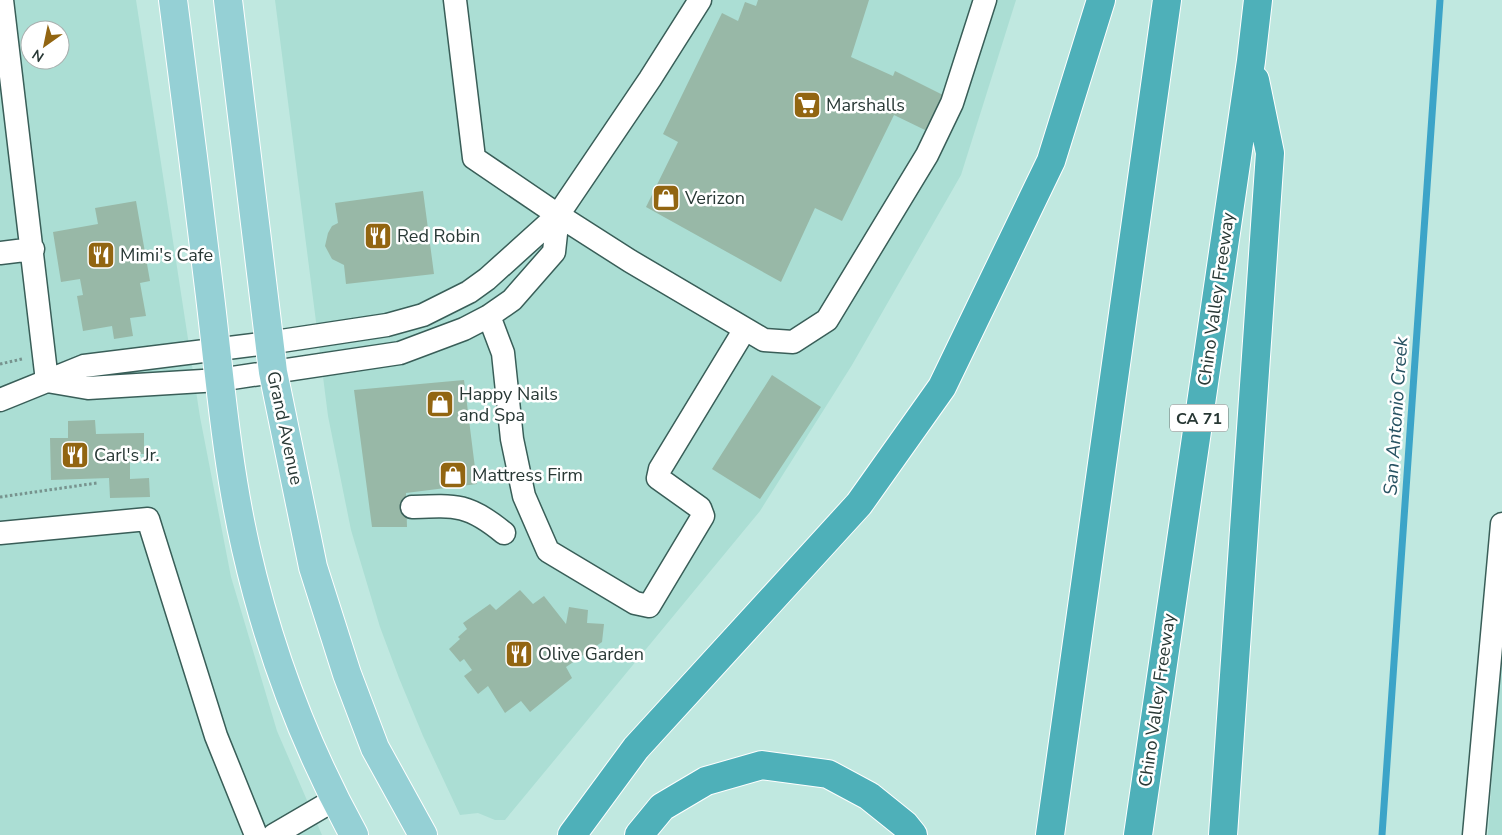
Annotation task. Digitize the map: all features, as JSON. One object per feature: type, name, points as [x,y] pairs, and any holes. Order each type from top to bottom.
[{"type":"highway","points":[[572,835],[636,748],[859,504],[942,387],[1051,161],[1101,0]]},
{"type":"highway","points":[[1050,835],[1167,0]]},
{"type":"highway","name":"Chino Valley Freeway","points":[[1138,835],[1251,61],[1258,0]]},
{"type":"highway","points":[[1223,835],[1270,153],[1251,61]]},
{"type":"highway","points":[[639,835],[662,807],[706,781],[762,765],[828,774],[869,796],[905,825],[913,835]]},
{"type":"main road","points":[[173,0],[219,380],[246,547],[258,599],[298,721],[334,800],[354,835]]},
{"type":"main road","name":"Grand Avenue","points":[[228,0],[272,372],[314,566],[347,674],[376,748],[423,835]]},
{"type":"lane","points":[[2,0],[33,249],[47,380]]},
{"type":"lane","points":[[455,0],[474,158],[630,261],[764,340],[793,342],[828,320],[927,155],[952,103],[985,0]]},
{"type":"lane","points":[[0,400],[84,366],[268,343],[387,325],[424,315],[469,292],[487,279],[558,215],[650,80],[700,0]]},
{"type":"lane","points":[[47,380],[88,388],[219,380],[400,353],[464,329],[489,316],[512,300],[554,252],[558,215]]},
{"type":"lane","points":[[0,254],[33,249]]},
{"type":"lane","points":[[489,316],[503,353],[512,439],[524,496],[548,551],[635,603],[649,606],[703,516],[700,508],[658,478],[660,470],[745,329]]},
{"type":"lane","points":[[412,507],[452,506],[468,509],[486,518],[504,533]]},
{"type":"lane","points":[[0,533],[148,520],[216,736],[256,835]]},
{"type":"lane","points":[[1474,835],[1495,676],[1502,524]]},
{"type":"lane","points":[[274,835],[334,800]]},
{"type":"path","points":[[0,496],[98,483]]},
{"type":"shaded area","points":[[0,0],[136,0],[200,417],[231,577],[277,731],[322,835],[0,835]]},
{"type":"shaded area","points":[[275,0],[1016,0],[961,175],[852,365],[760,511],[505,820],[495,820],[478,813],[460,815],[423,736],[399,678],[380,627],[351,530],[328,416]]},
{"type":"shaded area","points":[[1502,625],[1502,835],[1488,835]]},
{"type":"building","name":"Marshalls","points":[[758,0],[869,0],[851,57],[893,76],[895,71],[943,95],[925,130],[894,115],[842,221],[815,208],[781,282],[646,207],[678,142],[663,134],[722,13],[738,21],[745,2],[756,6]]},
{"type":"building","name":"Red Robin","points":[[423,191],[434,274],[346,284],[344,265],[332,259],[325,246],[328,233],[332,226],[338,223],[335,203]]},
{"type":"building","name":"Mimi's Cafe","points":[[136,201],[150,281],[140,283],[146,316],[130,318],[133,336],[114,339],[112,326],[83,331],[77,296],[83,295],[80,279],[61,282],[53,232],[98,224],[95,208]]},
{"type":"building","points":[[772,375],[821,407],[760,499],[712,469]]},
{"type":"building","points":[[464,380],[477,484],[406,493],[407,527],[372,527],[354,390]]},
{"type":"building","points":[[95,420],[96,434],[144,433],[144,454],[130,454],[130,479],[149,478],[150,497],[110,498],[109,478],[51,480],[50,438],[68,438],[68,421]]},
{"type":"building","name":"Olive Garden","points":[[520,590],[533,604],[544,596],[566,624],[569,607],[588,610],[587,623],[604,624],[602,642],[566,667],[572,678],[530,712],[521,701],[505,713],[488,686],[478,694],[464,676],[472,670],[464,659],[460,662],[449,649],[467,629],[463,623],[490,604],[496,610]]},
{"type":"waterway","name":"San Antonio Creek","points":[[1382,835],[1440,0]]},
{"type":"place","name":"Marshalls","points":[[807,105]]},
{"type":"place","name":"Verizon","points":[[666,198]]},
{"type":"place","name":"Red Robin","points":[[378,236]]},
{"type":"place","name":"Mimi's Cafe","points":[[101,255]]},
{"type":"place","name":"Happy Nails and Spa","points":[[440,404]]},
{"type":"place","name":"Carl's Jr.","points":[[75,455]]},
{"type":"place","name":"Mattress Firm","points":[[453,475]]},
{"type":"place","name":"Olive Garden","points":[[519,654]]}]
